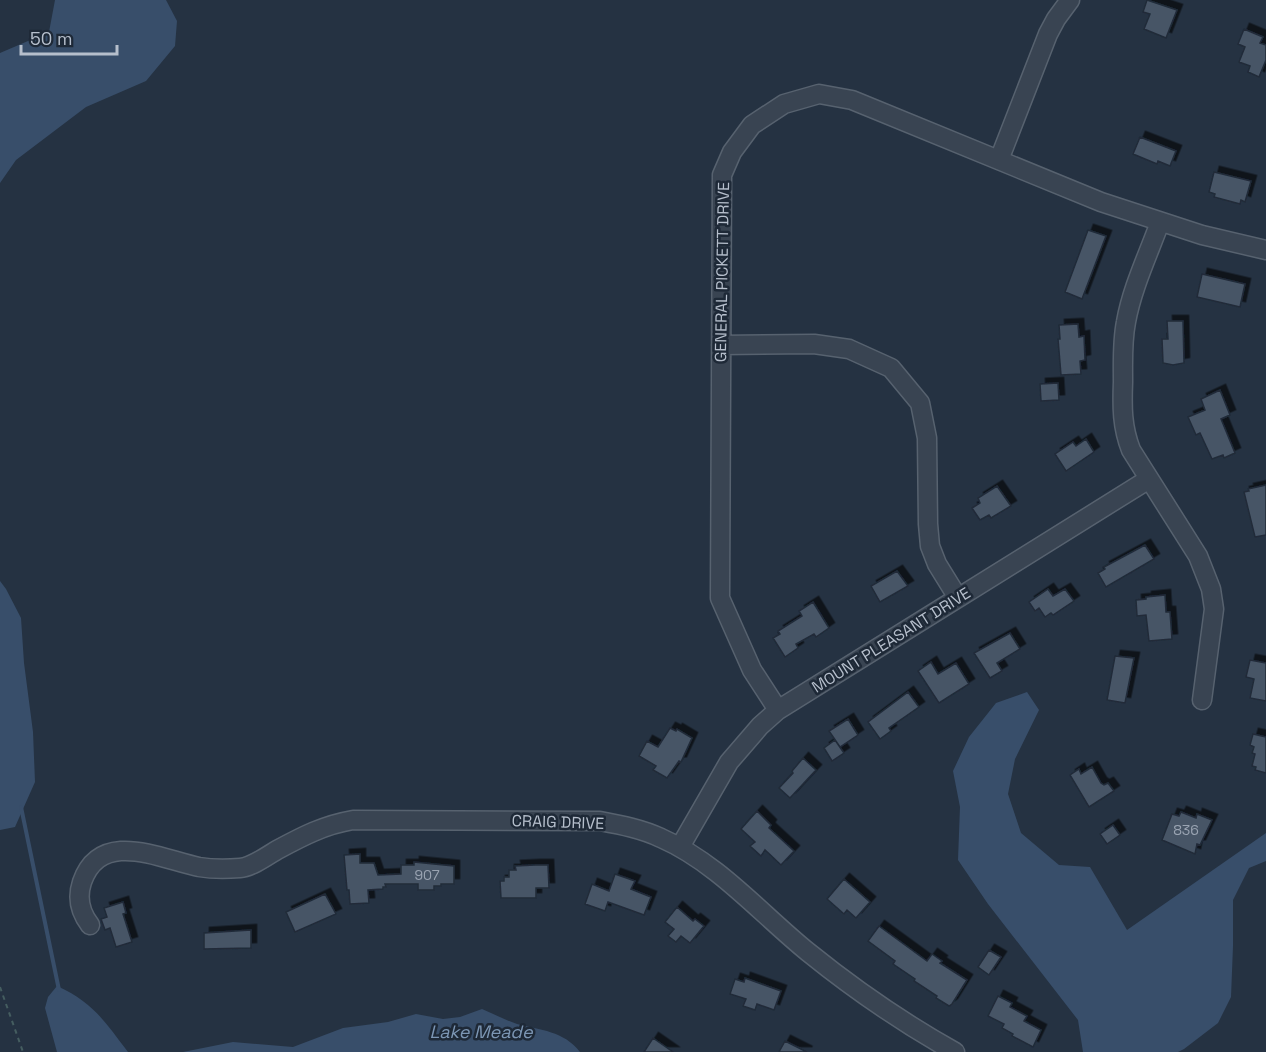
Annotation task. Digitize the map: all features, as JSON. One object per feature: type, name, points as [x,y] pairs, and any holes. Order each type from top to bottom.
[{"type":"street","points":[[999,160],[1048,33],[1070,0]]},
{"type":"street","name":"GENERAL PICKETT DRIVE","points":[[778,710],[752,670],[720,598],[723,175],[732,152],[752,125],[784,104],[819,94],[852,100],[1101,202],[1160,222],[1266,250]]},
{"type":"street","points":[[1160,222],[1131,301],[1123,340],[1122,419],[1131,450],[1198,556],[1211,589],[1214,609],[1213,628],[1202,700]]},
{"type":"street","points":[[721,345],[814,344],[849,349],[891,368],[920,403],[927,438],[930,546],[937,564],[958,598]]},
{"type":"street","name":"MOUNT PLEASANT DRIVE","points":[[680,848],[729,762],[760,726],[778,710],[1149,479]]},
{"type":"street","name":"CRAIG DRIVE","points":[[90,925],[82,910],[79,898],[80,888],[91,866],[107,853],[129,850],[201,867],[243,868],[330,824],[375,819],[600,821],[647,832],[680,848],[732,886],[845,982],[903,1023],[955,1052]]},
{"type":"path","points":[[0,987],[23,1052]]},
{"type":"water","points":[[55,0],[166,0],[177,21],[175,46],[146,81],[86,107],[16,160],[0,183],[0,53],[49,32]]},
{"type":"water","points":[[0,581],[21,618],[33,732],[35,782],[15,827],[0,830]]},
{"type":"water","points":[[1027,692],[1039,710],[1015,759],[1008,794],[1021,833],[1059,865],[1090,867],[1127,930],[1266,833],[1266,861],[1249,868],[1233,900],[1231,997],[1218,1023],[1178,1052],[1083,1052],[1078,1020],[988,904],[958,860],[960,807],[953,771],[969,737],[996,703]]},
{"type":"water","points":[[57,986],[89,1006],[105,1022],[128,1052],[57,1052],[45,1008],[48,997]]},
{"type":"water","name":"Lake Meade","points":[[482,1009],[517,1024],[559,1035],[580,1052],[183,1052],[233,1042],[293,1047],[343,1028],[388,1022],[416,1014],[443,1019],[460,1017]]},
{"type":"building","points":[[1147,0],[1177,10],[1166,38],[1144,29],[1150,14],[1143,12]]},
{"type":"building","points":[[1244,29],[1263,37],[1260,43],[1266,45],[1266,60],[1259,77],[1248,72],[1250,66],[1239,62],[1245,47],[1238,44]]},
{"type":"building","points":[[1140,137],[1176,151],[1170,166],[1158,161],[1157,164],[1133,154]]},
{"type":"building","points":[[1214,172],[1251,181],[1245,202],[1241,200],[1240,204],[1214,197],[1215,194],[1209,192]]},
{"type":"building","points":[[1088,230],[1106,236],[1082,299],[1065,292]]},
{"type":"building","points":[[1202,274],[1245,284],[1240,307],[1197,297]]},
{"type":"building","points":[[1167,321],[1183,321],[1184,363],[1173,365],[1163,363],[1162,339],[1168,339]]},
{"type":"building","points":[[1078,324],[1079,337],[1084,336],[1085,360],[1080,361],[1081,374],[1061,375],[1059,325]]},
{"type":"building","points":[[1058,383],[1059,400],[1041,401],[1040,384]]},
{"type":"building","points":[[1220,390],[1230,415],[1221,419],[1235,453],[1224,458],[1223,455],[1212,459],[1200,433],[1196,435],[1188,417],[1205,410],[1201,399]]},
{"type":"building","points":[[1086,439],[1094,452],[1066,471],[1055,454],[1073,442],[1076,446]]},
{"type":"building","points":[[1266,485],[1266,535],[1255,537],[1244,492]]},
{"type":"building","points":[[997,486],[1011,506],[991,518],[989,515],[980,520],[972,508],[980,503],[978,498]]},
{"type":"building","points":[[1145,545],[1154,559],[1106,587],[1098,573],[1105,569],[1104,567]]},
{"type":"building","points":[[897,571],[908,586],[880,602],[871,586]]},
{"type":"building","points":[[1048,589],[1053,596],[1065,589],[1074,601],[1053,615],[1051,613],[1045,617],[1039,608],[1035,611],[1029,602]]},
{"type":"building","points":[[1165,595],[1166,612],[1170,612],[1172,639],[1149,641],[1146,615],[1137,616],[1136,600]]},
{"type":"building","points":[[813,602],[829,628],[816,637],[814,634],[796,644],[798,648],[785,657],[773,638],[780,634],[778,631],[802,616],[799,611]]},
{"type":"building","points":[[1010,633],[1020,649],[997,663],[1002,671],[990,678],[974,653]]},
{"type":"building","points":[[1115,656],[1134,658],[1125,703],[1107,700]]},
{"type":"building","points":[[1250,660],[1266,663],[1266,701],[1250,698],[1254,679],[1246,677]]},
{"type":"building","points":[[931,662],[938,674],[956,663],[969,684],[939,703],[918,671]]},
{"type":"building","points":[[908,692],[919,707],[889,728],[891,731],[880,739],[868,722]]},
{"type":"building","points":[[848,719],[858,735],[840,747],[829,731]]},
{"type":"building","points":[[670,728],[676,731],[677,729],[692,738],[681,762],[679,761],[667,778],[653,770],[656,766],[639,756],[647,741],[658,747]]},
{"type":"building","points":[[1253,734],[1266,737],[1266,773],[1255,770],[1256,767],[1252,766],[1255,754],[1252,753],[1254,747],[1250,745]]},
{"type":"building","points":[[835,740],[844,753],[832,761],[824,748]]},
{"type":"building","points":[[803,758],[816,770],[790,798],[779,788]]},
{"type":"building","points":[[1092,767],[1101,783],[1104,785],[1108,783],[1114,791],[1089,807],[1070,775],[1079,769],[1081,774]]},
{"type":"building","points":[[757,811],[771,825],[769,828],[794,851],[781,865],[765,850],[761,856],[750,846],[755,842],[741,829]]},
{"type":"building","points":[[1181,812],[1196,818],[1197,814],[1212,820],[1200,845],[1197,844],[1195,854],[1162,840],[1172,814],[1179,816]]},
{"type":"building","points":[[1113,825],[1120,835],[1107,844],[1100,834]]},
{"type":"building","points":[[360,854],[360,863],[374,863],[378,875],[401,874],[401,865],[414,865],[414,862],[454,866],[454,884],[434,886],[434,890],[418,890],[418,884],[385,884],[386,887],[383,889],[368,890],[369,903],[350,904],[344,855]]},
{"type":"building","points":[[548,865],[549,888],[536,888],[536,898],[501,898],[500,881],[504,881],[504,877],[509,877],[509,870],[516,870],[515,866]]},
{"type":"building","points":[[615,874],[635,881],[631,889],[651,897],[644,915],[608,902],[605,911],[585,904],[592,884],[609,891]]},
{"type":"building","points":[[844,879],[870,902],[856,918],[847,910],[844,914],[827,899]]},
{"type":"building","points":[[325,894],[336,914],[295,932],[286,912]]},
{"type":"building","points":[[123,902],[126,913],[123,914],[132,942],[116,947],[110,928],[105,930],[101,919],[107,917],[104,908]]},
{"type":"building","points":[[677,907],[693,921],[695,919],[704,926],[690,943],[681,936],[676,942],[668,936],[674,929],[665,922]]},
{"type":"building","points":[[879,926],[927,961],[932,954],[942,961],[940,963],[967,980],[952,1004],[949,1006],[936,998],[937,996],[914,981],[915,979],[893,964],[895,961],[868,941]]},
{"type":"building","points":[[251,930],[251,948],[204,949],[204,933]]},
{"type":"building","points":[[989,950],[1001,957],[989,975],[978,967]]},
{"type":"building","points":[[745,978],[781,991],[774,1010],[757,1004],[755,1010],[743,1006],[746,999],[730,994],[735,979],[744,982]]},
{"type":"building","points":[[998,996],[1012,1003],[1010,1007],[1027,1016],[1024,1021],[1041,1030],[1033,1047],[1012,1036],[1013,1034],[1002,1028],[1004,1024],[988,1016]]},
{"type":"building","points":[[653,1038],[673,1052],[644,1052]]},
{"type":"building","points":[[785,1041],[807,1052],[779,1052]]},
{"type":"waterway","points":[[21,807],[59,990]]}]
